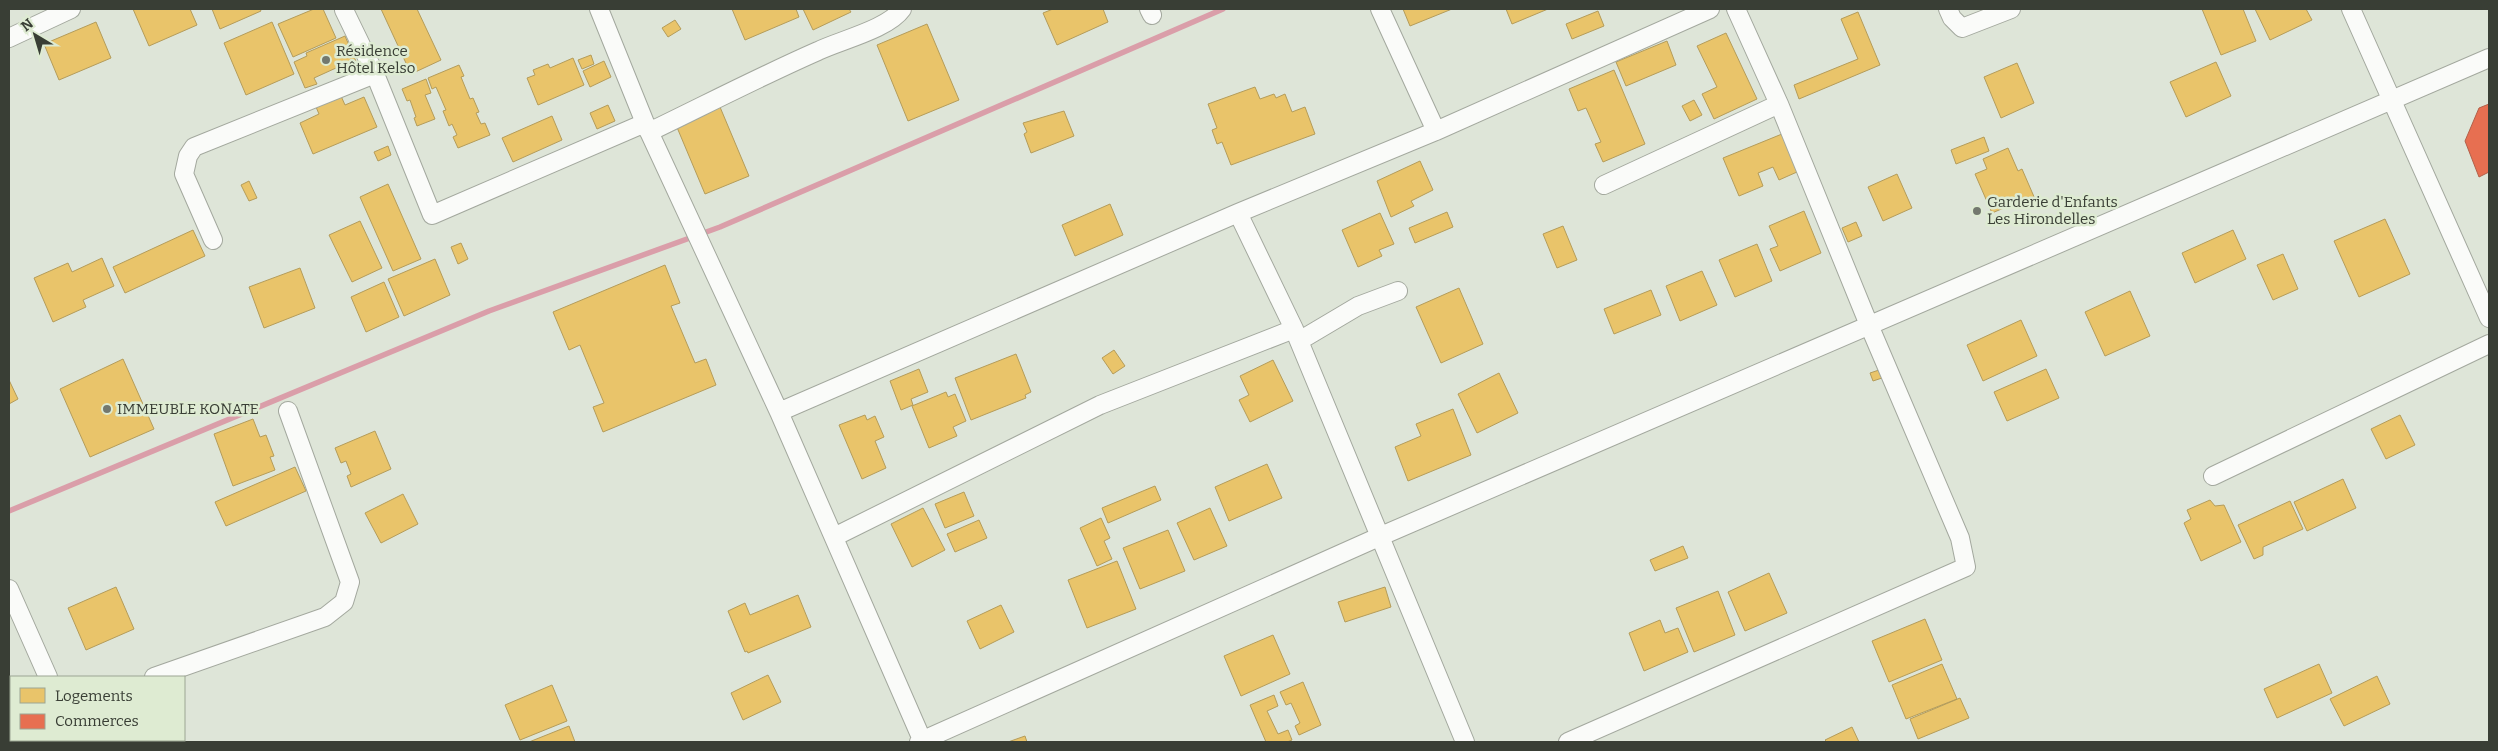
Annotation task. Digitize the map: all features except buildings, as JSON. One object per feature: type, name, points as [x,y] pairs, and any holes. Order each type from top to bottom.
[{"type":"street","points":[[9,38],[72,9]]},
{"type":"street","points":[[599,9],[647,127],[779,412],[921,742],[1381,536],[2489,58]]},
{"type":"street","points":[[344,10],[375,74],[432,215],[647,127],[884,23],[896,17],[902,9]]},
{"type":"street","points":[[1380,9],[1436,131]]},
{"type":"street","points":[[779,412],[1238,213],[1436,131],[1710,9]]},
{"type":"street","points":[[1568,742],[1966,567],[1960,538],[1869,325],[1779,104],[1736,9]]},
{"type":"street","points":[[1948,9],[1952,18],[1962,28],[2011,9]]},
{"type":"street","points":[[2351,9],[2489,318]]},
{"type":"street","points":[[213,240],[184,174],[188,156],[194,147],[375,74]]},
{"type":"street","points":[[1604,185],[1779,104]]},
{"type":"street","points":[[1238,213],[1296,335],[1465,742]]},
{"type":"street","points":[[834,537],[1100,406],[1296,335],[1358,306],[1398,291]]},
{"type":"street","points":[[2212,476],[2489,344]]},
{"type":"street","points":[[157,676],[325,617],[344,602],[350,582],[288,411]]},
{"type":"street","points":[[9,589],[48,676]]},
{"type":"waterway","points":[[9,511],[489,311],[720,227],[1223,9]]},
{"type":"place","name":"Résidence Hôtel Kelso","points":[[326,60]]},
{"type":"place","name":"Garderie d'Enfants Les Hirondelles","points":[[1977,211]]},
{"type":"place","name":"IMMEUBLE KONATE","points":[[107,409]]}]
